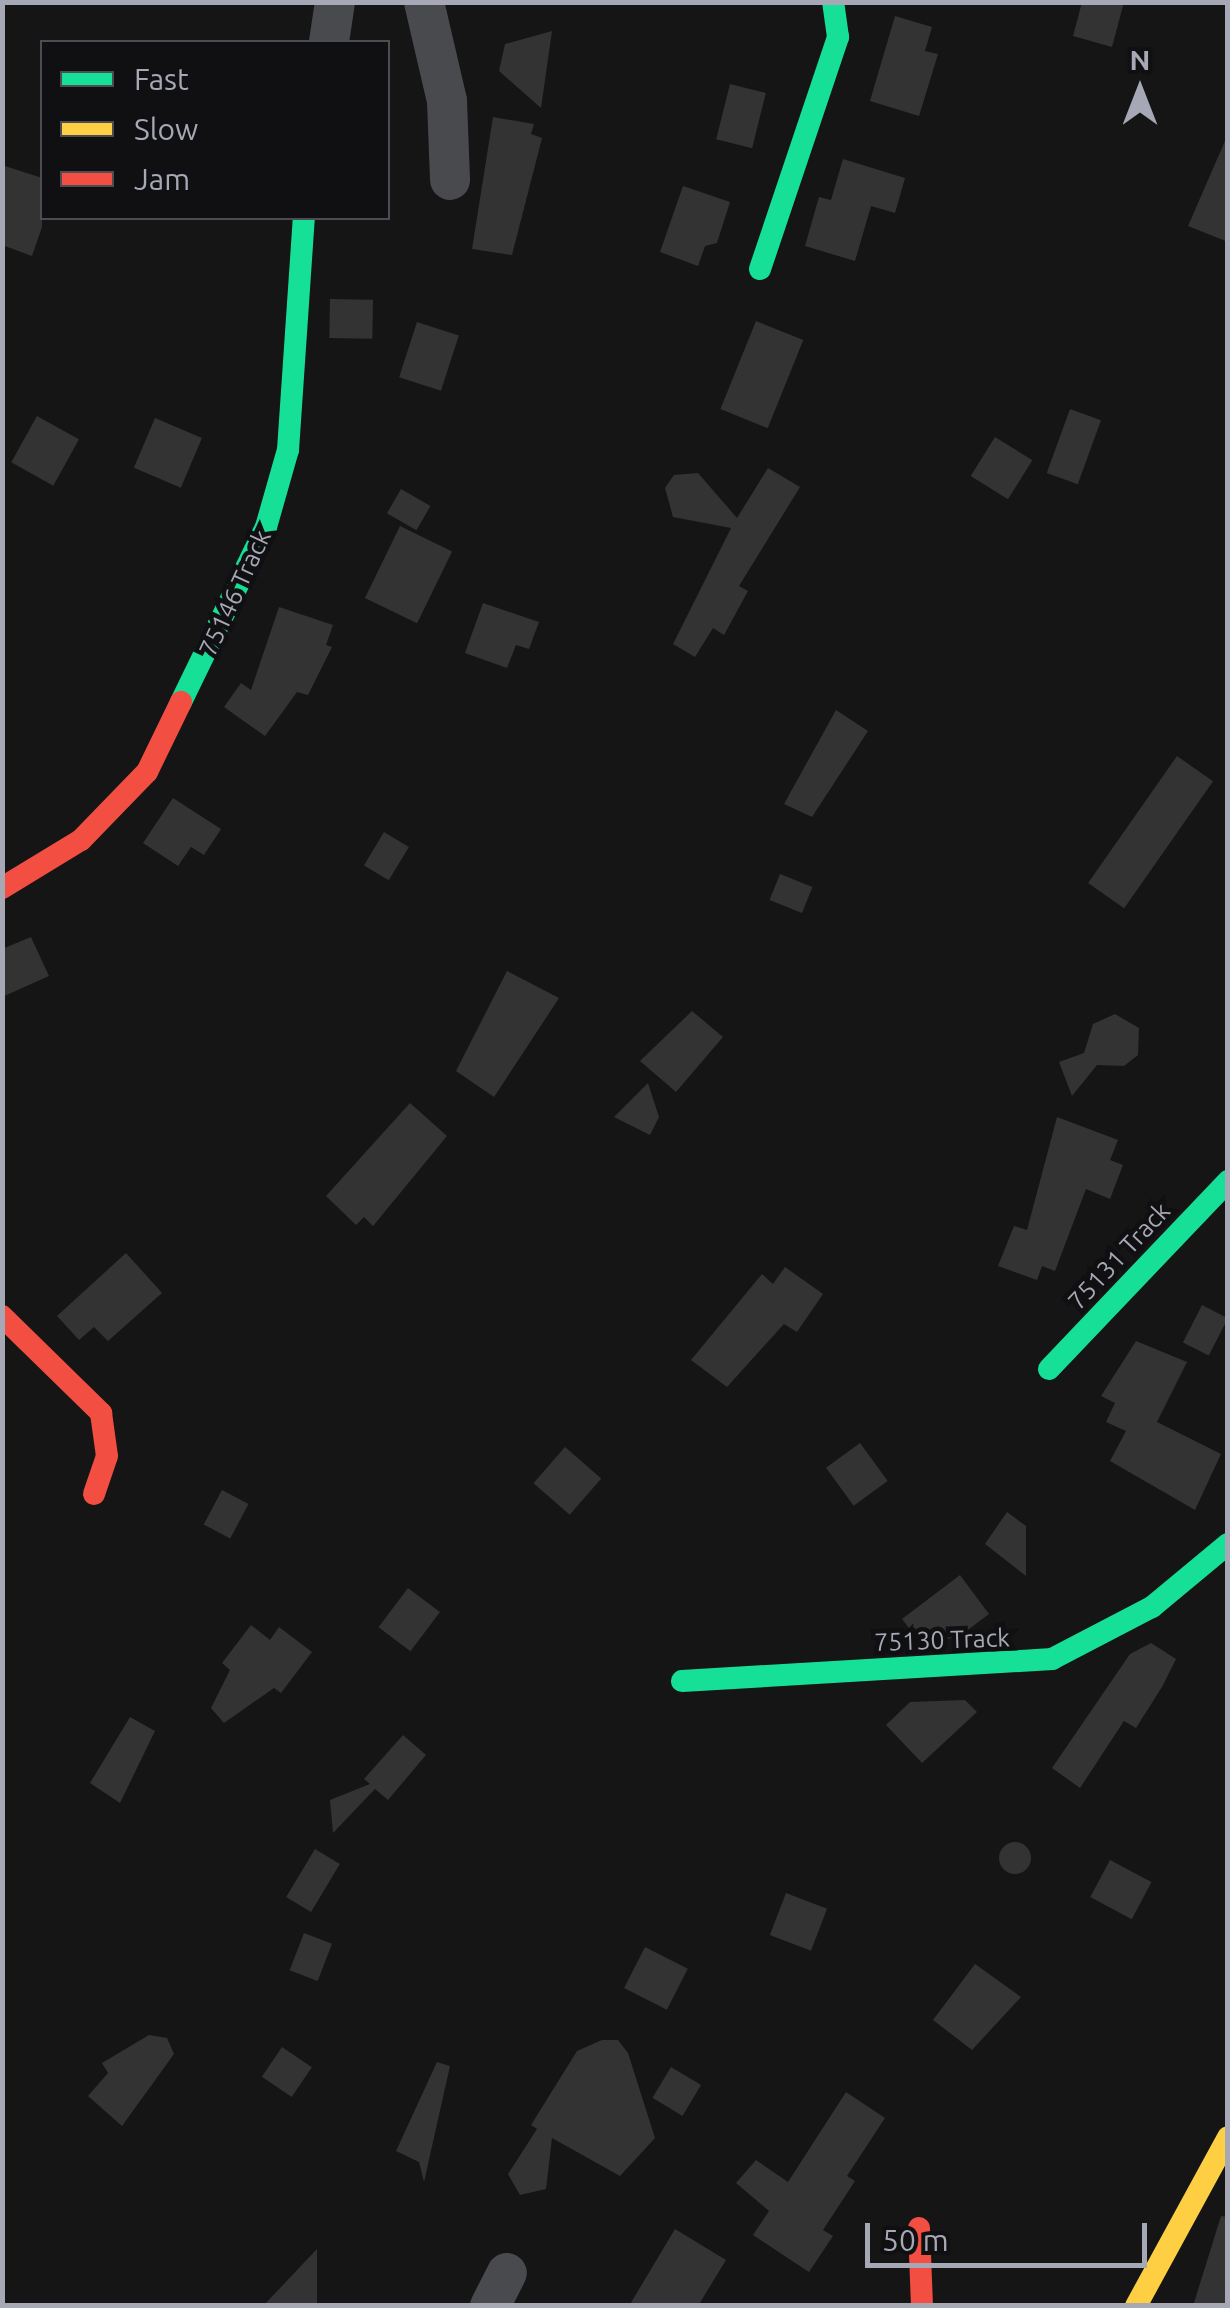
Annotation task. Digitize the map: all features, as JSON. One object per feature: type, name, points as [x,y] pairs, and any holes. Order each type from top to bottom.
[{"type":"street","points":[[330,40],[335,2]]},
{"type":"street","points":[[424,2],[447,101],[450,180]]},
{"type":"street","points":[[760,269],[838,37],[832,2]]},
{"type":"street","name":"75146 Track","points":[[2,888],[81,840],[147,772],[266,527],[288,450],[304,220]]},
{"type":"street","name":"75131 Track","points":[[1049,1368],[1228,1181]]},
{"type":"street","points":[[2,1316],[101,1413],[107,1456],[94,1494]]},
{"type":"street","name":"75130 Track","points":[[682,1681],[1008,1668],[1052,1659],[1152,1607],[1228,1544]]},
{"type":"street","points":[[1136,2306],[1228,2137]]},
{"type":"street","points":[[919,2228],[922,2306]]},
{"type":"building","points":[[1082,2],[1124,2],[1112,47],[1073,36]]},
{"type":"building","points":[[895,16],[932,27],[925,51],[938,54],[919,116],[870,101]]},
{"type":"building","points":[[552,31],[541,108],[499,71],[505,44]]},
{"type":"building","points":[[730,84],[766,93],[752,148],[716,139]]},
{"type":"building","points":[[493,117],[534,124],[531,134],[542,138],[512,255],[472,249]]},
{"type":"building","points":[[1228,134],[1228,242],[1188,226]]},
{"type":"building","points":[[843,159],[905,178],[895,213],[871,206],[855,261],[805,246],[819,197],[831,200]]},
{"type":"building","points":[[2,165],[40,177],[42,227],[32,256],[2,245]]},
{"type":"building","points":[[683,186],[730,202],[717,243],[705,246],[698,266],[660,252]]},
{"type":"building","points":[[330,299],[373,300],[372,339],[329,338]]},
{"type":"building","points":[[756,321],[803,340],[768,428],[720,409]]},
{"type":"building","points":[[417,322],[459,336],[441,391],[399,377]]},
{"type":"building","points":[[1070,409],[1101,420],[1078,484],[1047,473]]},
{"type":"building","points":[[37,416],[79,439],[53,486],[11,462]]},
{"type":"building","points":[[155,418],[202,438],[181,488],[134,468]]},
{"type":"building","points":[[995,437],[1032,460],[1008,499],[971,476]]},
{"type":"building","points":[[768,468],[800,487],[739,586],[748,591],[724,635],[713,628],[695,657],[673,644],[731,528],[673,517],[665,488],[674,475],[698,473],[737,518]]},
{"type":"building","points":[[401,489],[430,506],[416,530],[387,513]]},
{"type":"building","points":[[400,526],[452,551],[417,623],[365,598]]},
{"type":"building","points":[[483,603],[539,622],[529,649],[516,645],[507,668],[465,653]]},
{"type":"building","points":[[279,607],[333,625],[326,645],[332,647],[308,695],[297,692],[265,736],[224,707],[241,683],[251,690]]},
{"type":"building","points":[[836,710],[868,731],[812,817],[784,804]]},
{"type":"building","points":[[1177,756],[1213,781],[1124,908],[1088,883]]},
{"type":"building","points":[[173,798],[221,829],[204,855],[191,847],[178,866],[143,843]]},
{"type":"building","points":[[384,832],[409,847],[389,880],[364,865]]},
{"type":"building","points":[[780,874],[812,887],[802,913],[770,900]]},
{"type":"building","points":[[31,937],[49,976],[2,997],[2,949]]},
{"type":"building","points":[[507,971],[559,998],[494,1097],[456,1071]]},
{"type":"building","points":[[692,1011],[723,1037],[676,1092],[640,1061]]},
{"type":"building","points":[[1115,1014],[1139,1028],[1138,1055],[1124,1066],[1097,1065],[1072,1096],[1059,1062],[1084,1053],[1093,1024]]},
{"type":"building","points":[[648,1083],[659,1117],[650,1135],[614,1117]]},
{"type":"building","points":[[410,1103],[447,1136],[373,1226],[364,1217],[356,1225],[326,1196]]},
{"type":"building","points":[[1057,1117],[1118,1140],[1110,1160],[1123,1165],[1110,1199],[1086,1189],[1055,1271],[1042,1266],[1037,1280],[998,1266],[1014,1226],[1027,1230]]},
{"type":"building","points":[[126,1253],[162,1293],[108,1341],[94,1327],[79,1340],[57,1316]]},
{"type":"building","points":[[785,1267],[823,1294],[797,1332],[784,1324],[727,1387],[691,1360],[762,1274],[773,1284]]},
{"type":"building","points":[[1202,1305],[1228,1318],[1209,1356],[1183,1342]]},
{"type":"building","points":[[1136,1341],[1187,1362],[1157,1422],[1221,1454],[1195,1510],[1110,1461],[1126,1431],[1106,1422],[1115,1403],[1101,1396]]},
{"type":"building","points":[[860,1443],[888,1481],[854,1506],[826,1468]]},
{"type":"building","points":[[565,1447],[601,1478],[570,1515],[534,1483]]},
{"type":"building","points":[[222,1490],[248,1504],[230,1539],[204,1524]]},
{"type":"building","points":[[1007,1512],[1026,1526],[1026,1576],[985,1544]]},
{"type":"building","points":[[960,1575],[989,1614],[957,1638],[918,1640],[902,1619]]},
{"type":"building","points":[[408,1588],[440,1612],[410,1651],[379,1627]]},
{"type":"building","points":[[251,1625],[270,1640],[279,1627],[312,1652],[281,1693],[274,1688],[224,1723],[211,1708],[230,1670],[222,1663]]},
{"type":"building","points":[[1151,1643],[1176,1659],[1136,1728],[1124,1721],[1080,1788],[1052,1768],[1130,1654]]},
{"type":"building","points":[[965,1700],[977,1712],[922,1763],[886,1725],[910,1702]]},
{"type":"building","points":[[130,1717],[155,1731],[120,1803],[90,1783]]},
{"type":"building","points":[[403,1735],[426,1755],[388,1800],[375,1789],[333,1833],[330,1800],[370,1784],[364,1779]]},
{"type":"building","points":[[1015,1842],[1027,1846],[1031,1858],[1027,1870],[1015,1874],[1003,1870],[999,1858],[1003,1846]]},
{"type":"building","points":[[315,1849],[340,1864],[311,1912],[286,1897]]},
{"type":"building","points":[[1110,1860],[1151,1882],[1132,1919],[1090,1897]]},
{"type":"building","points":[[786,1893],[827,1909],[811,1951],[770,1935]]},
{"type":"building","points":[[304,1933],[332,1944],[318,1981],[290,1970]]},
{"type":"building","points":[[645,1947],[688,1969],[667,2010],[624,1988]]},
{"type":"building","points":[[975,1964],[1021,1997],[972,2050],[933,2020]]},
{"type":"building","points":[[149,2035],[167,2038],[174,2054],[122,2126],[88,2096],[108,2073],[102,2063]]},
{"type":"building","points":[[602,2040],[618,2040],[628,2053],[655,2138],[620,2176],[552,2138],[546,2189],[520,2195],[508,2174],[537,2129],[531,2125],[577,2051]]},
{"type":"building","points":[[282,2047],[312,2067],[292,2097],[262,2077]]},
{"type":"building","points":[[437,2062],[450,2066],[424,2182],[419,2162],[396,2151]]},
{"type":"building","points":[[671,2067],[701,2085],[682,2116],[652,2098]]},
{"type":"building","points":[[846,2092],[885,2118],[847,2176],[855,2181],[823,2230],[833,2236],[809,2272],[753,2235],[769,2211],[736,2183],[756,2160],[788,2182]]},
{"type":"building","points":[[1221,2216],[1228,2217],[1228,2306],[1193,2306]]},
{"type":"building","points":[[675,2229],[726,2260],[698,2306],[629,2306]]},
{"type":"building","points":[[317,2249],[317,2306],[263,2306]]},
{"type":"traffic: fast","points":[[760,269],[838,37],[833,2]]},
{"type":"traffic: fast","points":[[181,702],[266,527],[288,450],[304,220]]},
{"type":"traffic: fast","points":[[1049,1369],[1228,1181]]},
{"type":"traffic: fast","points":[[682,1681],[1052,1659],[1152,1607],[1228,1544]]},
{"type":"traffic: slow","points":[[1136,2306],[1228,2137]]},
{"type":"traffic: jam","points":[[2,888],[81,840],[147,772],[181,702]]},
{"type":"traffic: jam","points":[[2,1316],[101,1413],[107,1456],[94,1494]]},
{"type":"traffic: jam","points":[[919,2228],[922,2306]]}]
